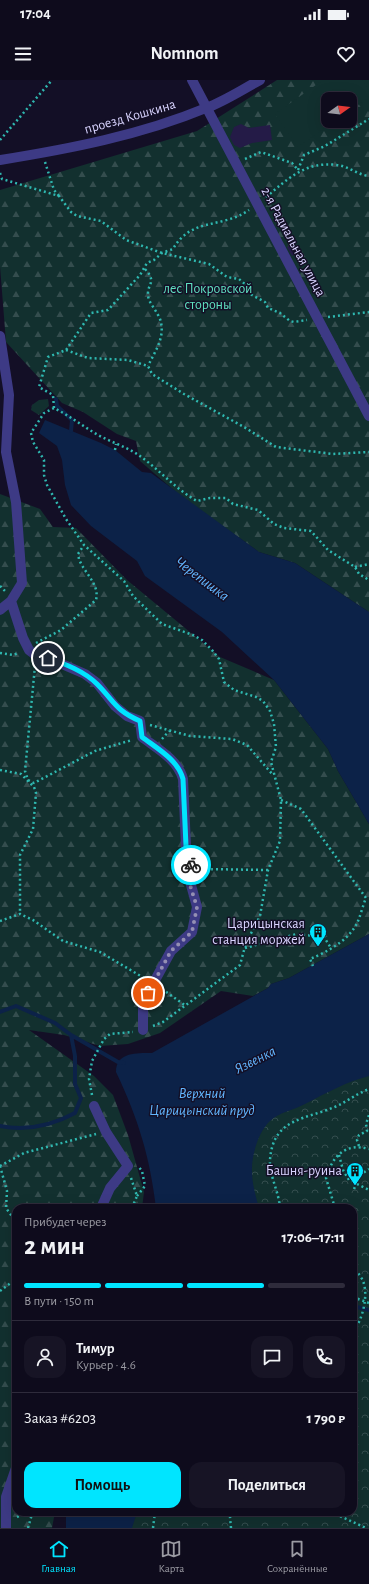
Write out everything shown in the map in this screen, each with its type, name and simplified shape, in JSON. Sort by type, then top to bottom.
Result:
[{"type":"street","name":"2-я Радиальная улица","points":[[192,80],[369,416]]},
{"type":"street","name":"проезд Кошкина","points":[[0,160],[42,154],[165,123],[208,108],[260,80]]},
{"type":"street","points":[[0,336],[9,395],[3,452],[16,502],[22,571],[22,583],[12,601],[0,610]]},
{"type":"street","points":[[12,601],[23,638],[29,650],[38,657],[48,658],[85,674],[97,683],[115,706],[127,716],[140,721],[142,737],[169,758],[181,771],[183,779],[186,846],[191,868],[190,885],[197,907],[192,932],[171,951],[148,993],[143,1007],[143,1030]]},
{"type":"street","points":[[94,1106],[106,1132],[128,1166],[110,1188],[103,1204]]},
{"type":"street","points":[[6,1528],[6,1497],[12,1480]]},
{"type":"path","points":[[0,140],[52,80]]},
{"type":"path","points":[[298,171],[304,154],[326,146],[369,119]]},
{"type":"path","points":[[235,163],[261,152],[292,163],[298,171]]},
{"type":"path","points":[[42,154],[54,190],[71,212],[77,216],[101,221],[126,240],[162,253],[209,264],[227,276],[239,279],[246,285],[250,294],[265,302],[268,308],[280,313],[290,321],[294,322],[369,312]]},
{"type":"path","points":[[54,408],[52,395],[39,386],[43,368],[48,357],[66,350],[91,313],[108,310],[145,269],[147,263],[154,260],[162,253],[173,250],[179,239],[188,231],[200,226],[235,219],[258,204],[298,171],[316,166],[337,165],[369,176]]},
{"type":"path","points":[[0,173],[2,179],[59,196]]},
{"type":"path","points":[[145,269],[151,276],[152,282],[149,288],[150,301],[158,314],[163,330],[161,340],[148,366]]},
{"type":"path","points":[[66,350],[98,360],[114,358],[128,360],[148,366],[152,374],[276,447],[333,454],[369,452]]},
{"type":"path","points":[[54,408],[41,416],[30,433],[33,442],[44,460],[44,475],[47,485],[66,519],[84,545],[124,581],[133,596],[162,624],[197,638],[212,650],[218,659],[224,682],[229,687],[263,701],[270,711],[276,736],[276,747],[271,762],[281,800],[280,841],[268,870],[260,916],[246,943],[240,965],[163,1022],[143,1030],[126,1034],[110,1034],[104,1039],[92,1061],[89,1079],[94,1106]]},
{"type":"path","points":[[54,408],[78,421],[93,432],[137,454],[186,494],[197,501],[210,498],[226,498],[233,504],[258,510],[274,524],[284,528],[311,531],[328,550],[354,567],[359,574],[369,580]]},
{"type":"path","points":[[115,450],[116,444]]},
{"type":"path","points":[[36,642],[60,630],[96,600],[98,594],[96,587],[79,559],[78,554],[84,545]]},
{"type":"path","points":[[354,567],[369,564]]},
{"type":"path","points":[[29,650],[35,663],[25,771],[28,780],[34,783],[95,751],[142,737]]},
{"type":"path","points":[[140,721],[190,736],[232,739],[247,745],[274,775]]},
{"type":"path","points":[[0,770],[21,774],[34,787],[36,793],[36,810],[33,829],[20,855],[20,914]]},
{"type":"path","points":[[281,800],[301,809],[367,897],[357,923],[347,935],[331,948],[310,959],[313,966]]},
{"type":"path","points":[[191,868],[268,870]]},
{"type":"path","points":[[0,921],[20,914],[32,920],[63,941],[100,952]]},
{"type":"path","points":[[245,948],[297,934],[324,937],[331,948]]},
{"type":"path","points":[[279,1204],[270,1162],[275,1140],[281,1129],[299,1119],[339,1105],[360,1092],[369,1089]]},
{"type":"path","points":[[359,1146],[357,1140],[359,1135],[367,1131],[366,1124],[369,1115]]},
{"type":"path","points":[[12,1216],[6,1208],[7,1191],[0,1166],[24,1153],[106,1132]]},
{"type":"path","points":[[334,1204],[326,1178],[328,1171],[339,1154],[349,1148],[359,1146],[369,1149]]},
{"type":"path","points":[[339,1154],[345,1174],[349,1180],[369,1190]]},
{"type":"path","points":[[134,1204],[137,1196],[146,1186],[140,1166],[128,1166],[137,1196]]},
{"type":"path","points":[[354,1189],[360,1175],[369,1169]]},
{"type":"path","points":[[357,1272],[364,1282],[362,1317],[357,1327]]},
{"type":"path","points":[[0,1291],[12,1282]]},
{"type":"path","points":[[357,1298],[369,1303]]},
{"type":"path","points":[[28,1528],[31,1516]]},
{"type":"path","points":[[153,1528],[154,1516]]},
{"type":"path","points":[[231,1516],[231,1528]]},
{"type":"path","points":[[340,1516],[366,1528]]},
{"type":"green space","name":"лес Покровской стороны","points":[[277,80],[369,80],[369,612],[295,563],[259,552],[183,498],[140,461],[136,441],[117,434],[83,412],[62,403],[6,342],[0,266],[0,190],[197,131]]},
{"type":"green space","points":[[323,80],[362,80],[369,90],[369,97],[357,106],[357,92],[321,92],[321,128],[325,128],[298,147],[275,114]]},
{"type":"green space","points":[[48,399],[49,406],[39,415],[31,410],[32,405],[39,400]]},
{"type":"green space","points":[[0,494],[40,509],[53,527],[76,528],[127,580],[220,657],[274,680],[328,749],[338,771],[369,824],[369,934],[289,978],[271,984],[268,988],[253,996],[221,991],[160,1033],[128,1044],[100,1046],[64,1035],[29,1030],[94,1076],[113,1095],[128,1135],[144,1192],[142,1204],[12,1204],[12,1516],[54,1516],[52,1528],[0,1528]]},
{"type":"green space","points":[[369,1002],[369,1528],[105,1528],[108,1516],[357,1516],[357,1204],[197,1204]]},
{"type":"water","name":"Черепишка","points":[[45,420],[115,450],[142,472],[151,473],[259,552],[295,563],[369,612],[369,824],[338,771],[328,749],[274,680],[222,632],[145,576],[137,561],[91,526],[71,505],[65,485],[62,460],[57,446],[39,433]]},
{"type":"water","name":"Верхний Царицынский пруд","points":[[369,934],[369,1076],[328,1092],[301,1106],[282,1113],[270,1121],[262,1132],[254,1152],[252,1177],[258,1204],[155,1204],[147,1155],[131,1105],[116,1072],[117,1065],[123,1057],[128,1055],[152,1053],[268,988],[271,984],[289,978]]},
{"type":"water","points":[[66,1516],[136,1516],[132,1528],[66,1528]]},
{"type":"building","points":[[241,124],[249,128],[270,125],[272,140],[252,143],[240,148],[234,145],[230,137],[234,127]]},
{"type":"building","points":[[294,243],[299,251],[292,256],[287,247]]},
{"type":"waterway","points":[[56,399],[57,406],[72,420],[71,431]]},
{"type":"waterway","points":[[0,1012],[16,1006],[55,1023],[71,1035],[118,1062],[124,1063]]},
{"type":"waterway","points":[[0,1126],[29,1128],[48,1124],[75,1113],[81,1098],[75,1084],[75,1056],[71,1035]]},
{"type":"waterway","points":[[357,1307],[369,1310]]},
{"type":"way so far","points":[[148,993],[171,951],[192,932],[197,907],[190,885],[191,865]]},
{"type":"place","name":"Царицынская станция моржей","points":[[318,947]]},
{"type":"place","name":"Башня-руина","points":[[355,1186]]},
{"type":"route","points":[[48,658],[72,667],[97,683],[115,706],[127,716],[140,721],[142,737],[174,762],[181,771],[183,779],[186,846],[191,865]]},
{"type":"water label","name":"Язвенка","points":[[255,1060]]}]
